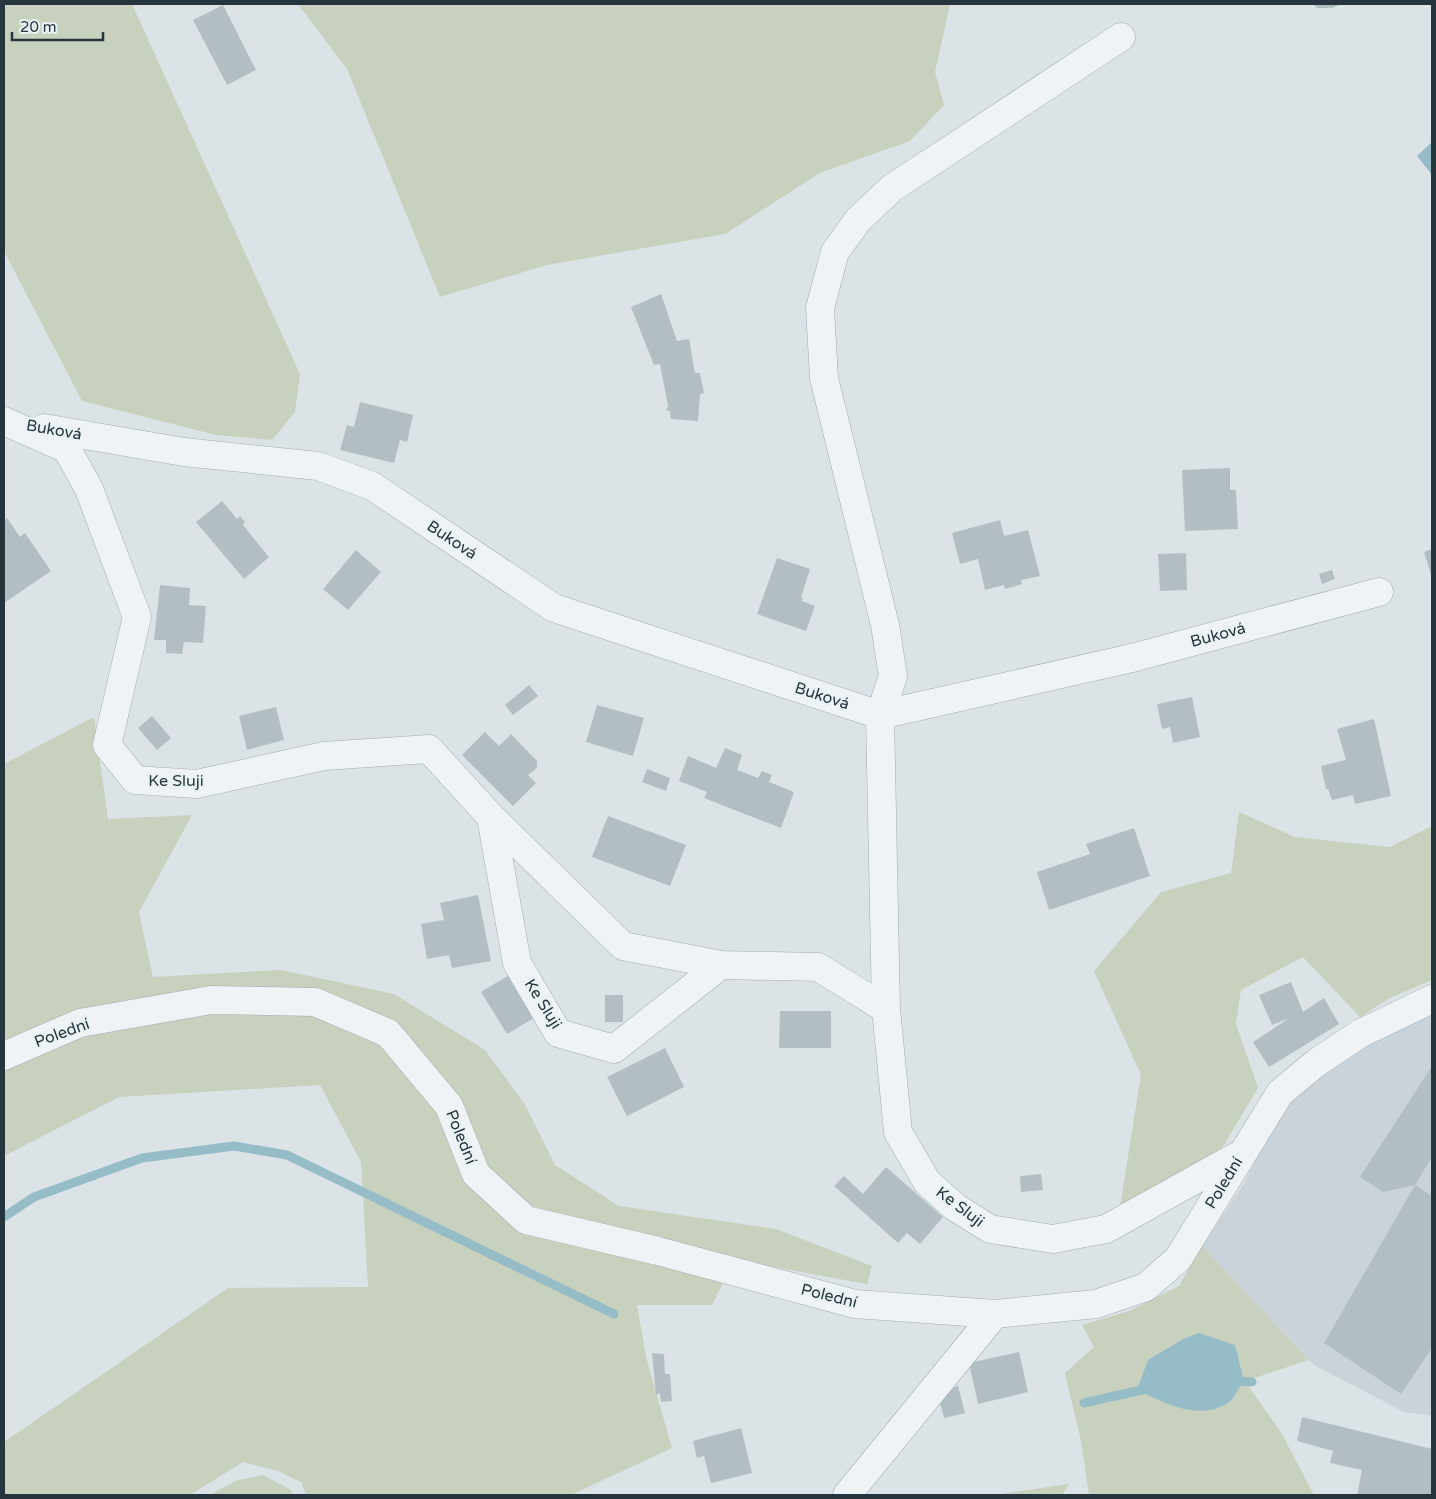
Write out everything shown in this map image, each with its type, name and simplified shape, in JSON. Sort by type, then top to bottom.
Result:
[{"type":"street","points":[[886,1009],[880,715],[893,676],[885,625],[824,378],[820,308],[835,252],[858,220],[892,188],[1121,38]]},
{"type":"street","name":"Buková","points":[[6,422],[184,452],[318,466],[372,486],[554,608],[880,715],[1132,658],[1379,592]]},
{"type":"street","name":"Ke Sluji","points":[[6,422],[67,449],[89,489],[137,617],[108,745],[135,780],[197,784],[324,756],[429,749],[491,817],[623,946],[721,965],[818,967],[886,1009],[898,1132],[927,1182],[955,1208],[990,1229],[1053,1239],[1106,1230],[1241,1154]]},
{"type":"street","name":"Ke Sluji","points":[[491,817],[517,963],[558,1033],[614,1050],[721,965]]},
{"type":"street","name":"Polední","points":[[4,1056],[80,1024],[211,1000],[315,1002],[388,1033],[449,1106],[476,1174],[526,1220],[658,1251],[855,1304],[995,1314],[1096,1304],[1146,1288],[1178,1259],[1280,1093],[1316,1063],[1362,1033],[1432,999]]},
{"type":"street","points":[[847,1495],[995,1314]]},
{"type":"shaded area","points":[[1432,1011],[1432,1416],[1404,1412],[1314,1365],[1202,1246],[1243,1185],[1282,1110],[1320,1072],[1402,1024]]},
{"type":"green space","points":[[4,4],[132,4],[300,374],[295,412],[272,440],[216,435],[82,401],[4,251]]},
{"type":"green space","points":[[298,4],[950,4],[935,72],[944,105],[910,141],[820,173],[725,234],[547,265],[440,297],[347,69]]},
{"type":"green space","points":[[94,717],[108,819],[192,815],[139,912],[153,977],[281,970],[394,994],[485,1050],[524,1103],[555,1165],[619,1206],[776,1229],[872,1266],[867,1284],[734,1260],[712,1305],[637,1305],[646,1357],[672,1448],[571,1495],[306,1495],[301,1482],[278,1471],[243,1462],[190,1495],[4,1495],[4,1442],[228,1288],[368,1287],[361,1162],[320,1085],[119,1097],[4,1156],[4,764]]},
{"type":"green space","points":[[1239,812],[1295,837],[1390,847],[1432,826],[1432,980],[1390,998],[1360,1017],[1303,957],[1241,990],[1236,1024],[1258,1088],[1222,1148],[1120,1207],[1141,1075],[1094,971],[1161,892],[1231,873]]},
{"type":"green space","points":[[1202,1246],[1309,1360],[1245,1381],[1282,1434],[1314,1495],[1089,1495],[1081,1441],[1065,1373],[1094,1347],[1082,1325],[1129,1311],[1179,1286]]},
{"type":"green space","points":[[263,1475],[291,1490],[293,1495],[210,1495],[235,1481]]},
{"type":"green space","points":[[1069,1484],[1062,1495],[994,1495]]},
{"type":"water","points":[[1432,142],[1432,175],[1417,156]]},
{"type":"water","points":[[1199,1333],[1235,1345],[1244,1381],[1228,1403],[1206,1411],[1194,1411],[1160,1401],[1140,1391],[1138,1387],[1148,1360],[1185,1338]]},
{"type":"building","points":[[1313,4],[1342,4],[1332,8],[1317,8]]},
{"type":"building","points":[[223,5],[256,70],[227,85],[193,20]]},
{"type":"building","points":[[661,294],[677,341],[689,339],[695,373],[700,373],[704,393],[700,394],[698,421],[671,419],[670,411],[666,410],[668,406],[660,364],[654,365],[631,307]]},
{"type":"building","points":[[360,402],[413,415],[407,442],[400,440],[394,463],[340,450],[347,425],[354,427]]},
{"type":"building","points":[[1230,468],[1230,490],[1236,490],[1238,529],[1185,531],[1182,470]]},
{"type":"building","points":[[222,501],[237,519],[240,516],[245,522],[243,525],[269,557],[244,579],[196,522]]},
{"type":"building","points":[[7,518],[20,537],[25,533],[51,571],[4,603],[4,521]]},
{"type":"building","points":[[1000,520],[1004,536],[1028,530],[1040,576],[1021,580],[1022,584],[1005,589],[1004,585],[985,590],[978,559],[960,564],[952,533]]},
{"type":"building","points":[[1432,549],[1432,578],[1424,552]]},
{"type":"building","points":[[356,550],[381,572],[348,610],[323,589]]},
{"type":"building","points":[[1186,553],[1187,590],[1160,591],[1158,554]]},
{"type":"building","points":[[777,558],[810,569],[801,597],[803,598],[802,601],[815,606],[806,631],[757,614]]},
{"type":"building","points":[[1332,570],[1335,579],[1322,584],[1319,574]]},
{"type":"building","points":[[160,585],[190,588],[189,605],[206,606],[203,643],[184,642],[182,654],[166,653],[166,640],[154,640]]},
{"type":"building","points":[[529,685],[538,696],[513,715],[505,705]]},
{"type":"building","points":[[1192,697],[1200,737],[1173,743],[1170,727],[1162,729],[1157,704]]},
{"type":"building","points":[[597,705],[644,718],[633,756],[586,742]]},
{"type":"building","points":[[276,707],[284,740],[247,750],[239,716]]},
{"type":"building","points":[[152,716],[171,738],[157,750],[138,728]]},
{"type":"building","points":[[1374,719],[1391,796],[1355,804],[1353,795],[1332,800],[1328,789],[1326,789],[1321,766],[1346,760],[1337,729]]},
{"type":"building","points":[[485,732],[499,746],[511,734],[537,761],[537,768],[528,775],[536,783],[513,806],[462,755]]},
{"type":"building","points":[[725,748],[742,755],[737,770],[758,778],[762,771],[772,775],[769,782],[794,792],[781,828],[704,798],[707,792],[679,781],[688,756],[716,768]]},
{"type":"building","points":[[647,769],[670,778],[666,791],[642,782]]},
{"type":"building","points":[[608,816],[686,845],[670,886],[592,857]]},
{"type":"building","points":[[1134,828],[1150,876],[1049,910],[1037,872],[1090,854],[1086,844]]},
{"type":"building","points":[[478,895],[491,961],[452,968],[449,955],[427,959],[421,924],[444,920],[440,903]]},
{"type":"building","points":[[509,975],[534,1018],[507,1034],[481,992]]},
{"type":"building","points":[[1291,982],[1303,1012],[1324,998],[1339,1024],[1269,1067],[1253,1042],[1288,1019],[1272,1025],[1259,995]]},
{"type":"building","points":[[605,995],[623,995],[623,1022],[605,1022]]},
{"type":"building","points":[[780,1011],[831,1011],[831,1048],[779,1048]]},
{"type":"building","points":[[665,1048],[684,1087],[627,1116],[607,1077]]},
{"type":"building","points":[[1432,1066],[1432,1157],[1415,1185],[1383,1192],[1360,1177]]},
{"type":"building","points":[[886,1167],[943,1217],[920,1244],[907,1233],[898,1243],[834,1186],[844,1176],[863,1194]]},
{"type":"building","points":[[1041,1174],[1043,1190],[1021,1192],[1020,1176]]},
{"type":"building","points":[[1415,1185],[1432,1196],[1432,1348],[1401,1394],[1324,1343]]},
{"type":"building","points":[[1019,1352],[1028,1392],[978,1404],[969,1363]]},
{"type":"building","points":[[652,1353],[664,1354],[665,1374],[670,1374],[672,1401],[661,1402],[660,1393],[656,1395]]},
{"type":"building","points":[[958,1386],[965,1413],[944,1418],[937,1392]]},
{"type":"building","points":[[1302,1417],[1432,1449],[1432,1495],[1357,1495],[1362,1470],[1330,1463],[1333,1451],[1297,1441]]},
{"type":"building","points":[[741,1428],[752,1473],[711,1483],[704,1456],[697,1458],[693,1441]]},
{"type":"waterway","points":[[4,1217],[34,1197],[142,1158],[234,1146],[287,1155],[614,1314]]},
{"type":"waterway","points":[[1232,1381],[1252,1382]]},
{"type":"waterway","points":[[1084,1403],[1150,1388]]}]
